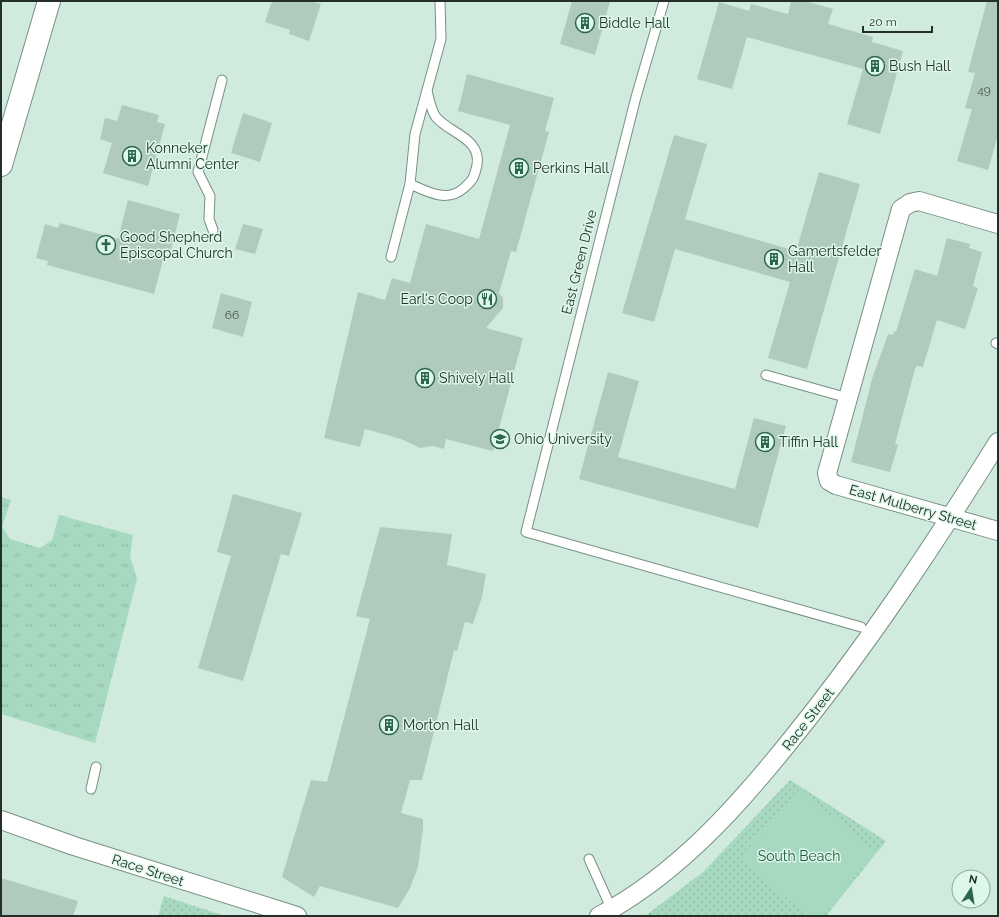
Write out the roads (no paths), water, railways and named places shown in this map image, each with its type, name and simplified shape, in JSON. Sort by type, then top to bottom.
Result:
[{"type":"street","points":[[1,165],[49,1]]},
{"type":"street","points":[[848,398],[902,209],[910,203],[919,201],[998,224]]},
{"type":"street","name":"East Mulberry Street","points":[[848,398],[827,471],[829,481],[843,487],[998,530]]},
{"type":"street","name":"Race Street","points":[[606,913],[620,905],[691,850],[754,786],[822,701],[872,634],[998,442]]},
{"type":"street","name":"Race Street","points":[[1,820],[74,846],[297,916]]},
{"type":"lane","points":[[392,257],[410,184],[415,134],[441,39],[440,1]]},
{"type":"lane","name":"East Green Drive","points":[[664,1],[634,105],[526,532],[861,627]]},
{"type":"lane","points":[[213,230],[209,219],[210,196],[198,172],[222,80]]},
{"type":"lane","points":[[410,184],[429,193],[446,197],[462,190],[474,180],[477,163],[474,149],[464,137],[436,117],[427,91]]},
{"type":"lane","points":[[766,375],[848,398]]},
{"type":"lane","points":[[90,789],[96,767]]},
{"type":"lane","points":[[589,859],[606,913]]},
{"type":"place","name":"Biddle Hall","points":[[585,23]]},
{"type":"place","name":"Bush Hall","points":[[875,66]]},
{"type":"place","name":"Konneker Alumni Center","points":[[132,156]]},
{"type":"place","name":"Perkins Hall","points":[[519,168]]},
{"type":"place","name":"Good Shepherd Episcopal Church","points":[[106,245]]},
{"type":"place","name":"Gamertsfelder Hall","points":[[774,259]]},
{"type":"place","name":"Earl's Coop","points":[[487,299]]},
{"type":"place","name":"Shively Hall","points":[[425,378]]},
{"type":"place","name":"Ohio University","points":[[500,439]]},
{"type":"place","name":"Tiffin Hall","points":[[765,442]]},
{"type":"place","name":"Morton Hall","points":[[389,725]]},
{"type":"park label","name":"South Beach","points":[[799,856]]}]
